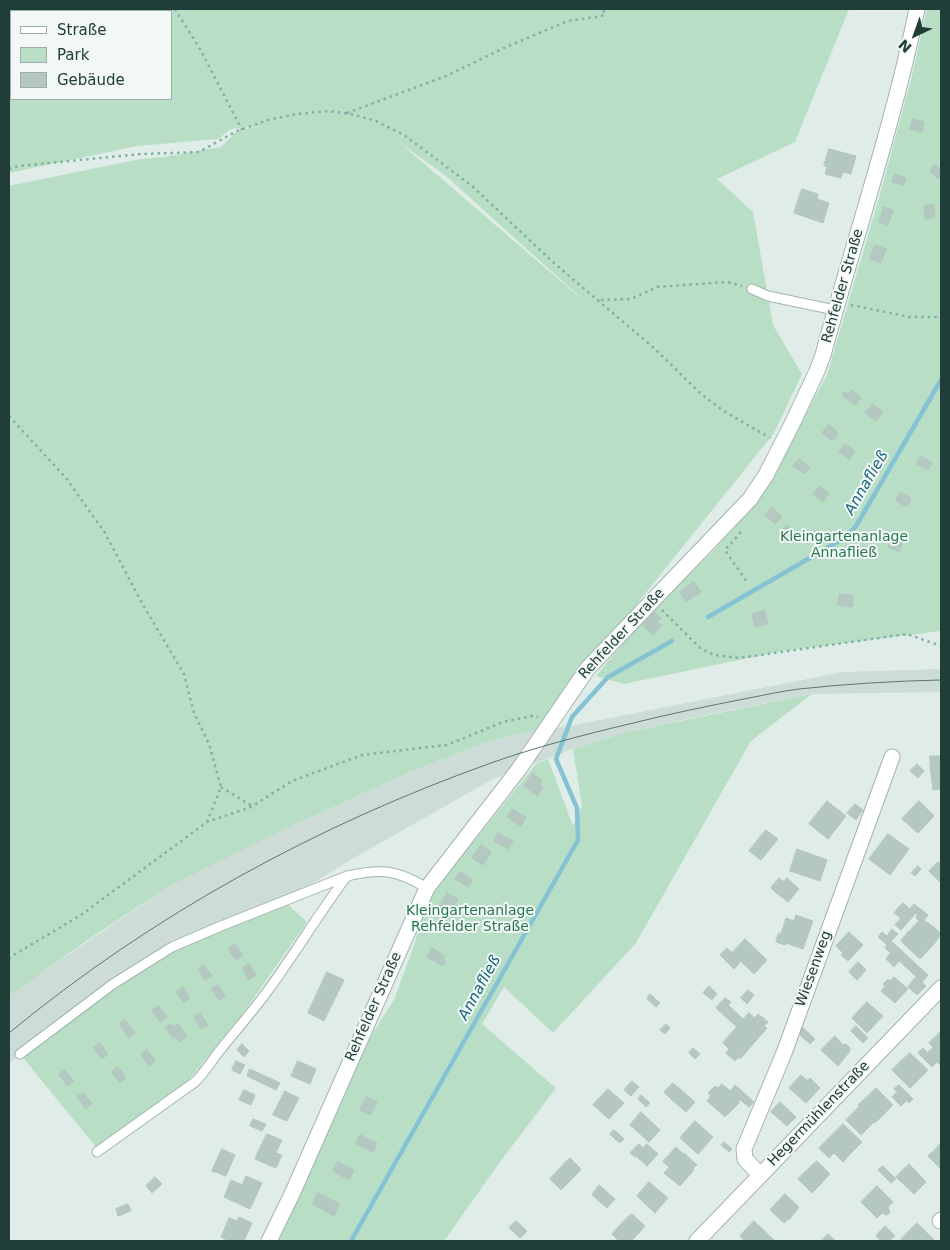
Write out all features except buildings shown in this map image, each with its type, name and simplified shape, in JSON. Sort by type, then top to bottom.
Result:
[{"type":"street","name":"Rehfelder Straße","points":[[269,1241],[292,1194],[428,888],[518,769],[588,668],[750,499],[782,445],[818,371],[842,307],[900,83],[917,9]]},
{"type":"street","name":"Wiesenweg","points":[[760,1175],[745,1159],[744,1149],[784,1053],[892,757]]},
{"type":"street","name":"Hegermühlenstraße","points":[[697,1241],[760,1175],[938,998]]},
{"type":"lane","points":[[752,289],[768,296],[842,307]]},
{"type":"lane","points":[[20,1054],[113,984],[172,947],[221,926],[348,876],[368,871],[388,872],[407,876],[428,888]]},
{"type":"lane","points":[[97,1152],[195,1082],[205,1072],[219,1050],[242,1025],[269,989],[318,916],[348,876]]},
{"type":"path","points":[[175,9],[200,49],[242,130]]},
{"type":"path","points":[[346,113],[446,76],[506,47],[568,21],[596,18],[605,14],[603,9]]},
{"type":"path","points":[[9,168],[102,157],[199,152],[242,130],[268,120],[296,114],[329,111],[346,113],[376,121],[404,135],[472,186],[555,264],[654,348],[700,393],[722,410],[782,445]]},
{"type":"path","points":[[599,300],[630,299],[658,288],[727,282],[752,289]]},
{"type":"path","points":[[842,307],[910,317],[941,317]]},
{"type":"path","points":[[9,416],[66,478],[105,533],[143,605],[184,674],[194,713],[209,744],[221,787],[208,822]]},
{"type":"path","points":[[652,600],[700,648],[714,655],[739,658],[907,634],[941,646]]},
{"type":"path","points":[[9,959],[81,915],[208,822],[252,806],[292,781],[362,755],[447,745],[503,722],[532,716],[552,719]]},
{"type":"path","points":[[221,787],[252,806]]},
{"type":"shaded area","points":[[941,669],[941,692],[812,694],[627,732],[573,749],[493,779],[352,859],[284,901],[20,1054],[9,1064],[9,996],[21,987],[166,888],[298,823],[410,772],[484,743],[517,734],[580,724],[843,672]]},
{"type":"green space","points":[[9,9],[849,9],[795,142],[717,179],[753,212],[773,325],[802,374],[774,433],[535,731],[484,743],[410,772],[298,823],[166,888],[89,939],[9,996],[9,186],[140,159],[221,147],[237,131],[260,126],[231,129],[218,139],[137,146],[9,173]],"holes":[[[399,142],[446,176],[593,309]]]},
{"type":"green space","name":"Kleingartenanlage Annafließ","points":[[927,9],[941,9],[941,631],[782,651],[624,684],[596,676],[639,624],[714,550],[757,502],[827,375],[879,198],[911,80]]},
{"type":"green space","name":"Kleingartenanlage Rehfelder Straße","points":[[812,694],[751,741],[636,943],[553,1033],[504,987],[482,1024],[556,1088],[444,1241],[277,1241],[369,1039],[394,1000],[429,897],[536,764],[548,759],[573,826],[582,806],[573,749],[627,732]]},
{"type":"green space","points":[[284,901],[307,922],[239,1019],[187,1082],[96,1147],[20,1054],[172,947]]},
{"type":"waterway","name":"Annafließ","points":[[708,617],[846,537],[856,526],[941,380]]},
{"type":"waterway","name":"Annafließ","points":[[351,1241],[578,840],[577,808],[556,759],[572,717],[608,677],[672,641]]},
{"type":"tram line","points":[[9,1033],[64,990],[120,950],[178,912],[238,877],[362,815],[491,763],[612,728],[780,692],[852,684],[941,680]]}]
